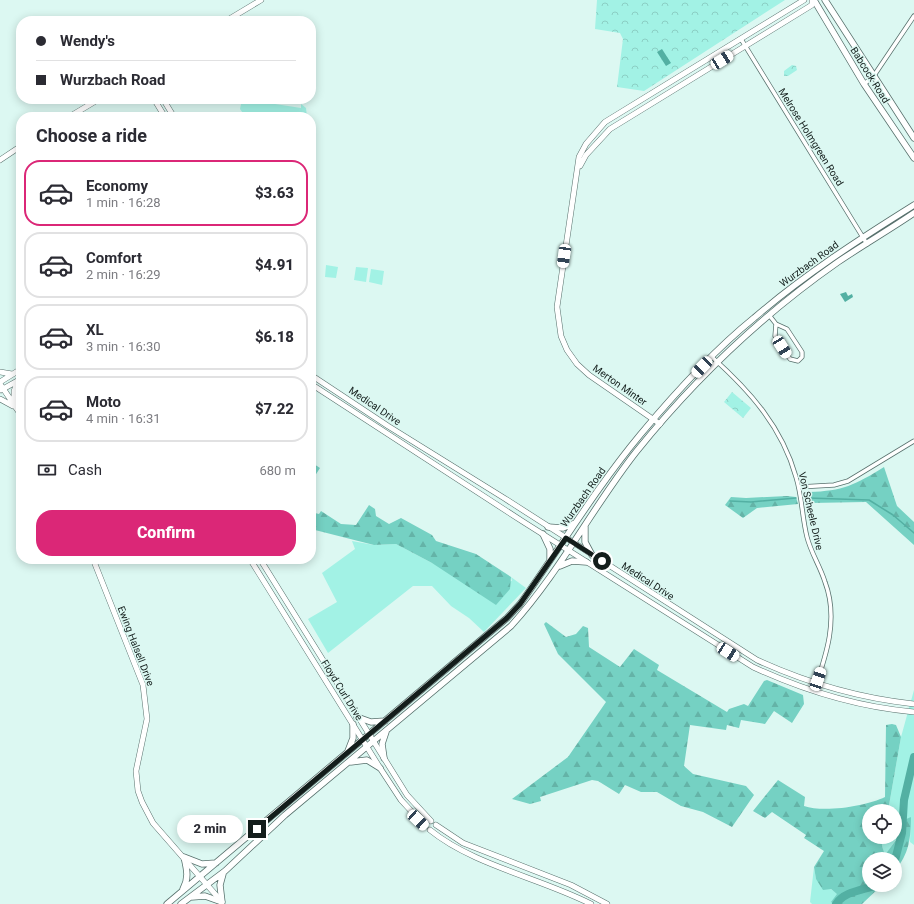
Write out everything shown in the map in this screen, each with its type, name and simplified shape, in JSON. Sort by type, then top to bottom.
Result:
[{"type":"main road","name":"Babcock Road","points":[[812,0],[864,84],[914,158]]},
{"type":"main road","name":"Babcock Road","points":[[825,0],[873,77],[914,138]]},
{"type":"main road","name":"Wurzbach Road","points":[[167,904],[346,755],[507,618],[520,604],[575,523],[631,447],[654,419],[712,357],[752,319],[779,297],[863,237],[914,205]]},
{"type":"main road","name":"Wurzbach Road","points":[[181,904],[225,871],[285,816],[511,626],[533,601],[558,567],[636,453],[660,424],[718,362],[769,315],[816,278],[914,213]]},
{"type":"main road","points":[[548,527],[564,528],[575,523]]},
{"type":"main road","points":[[586,525],[585,542],[592,555]]},
{"type":"main road","points":[[543,534],[550,549],[550,561]]},
{"type":"main road","points":[[558,567],[572,561],[586,562]]},
{"type":"main road","points":[[357,717],[371,722],[387,720]]},
{"type":"main road","points":[[346,755],[353,738],[353,724]]},
{"type":"main road","points":[[384,758],[382,740],[387,730]]},
{"type":"main road","points":[[349,762],[367,760],[380,768]]},
{"type":"main road","points":[[184,857],[202,864],[217,862]]},
{"type":"main road","points":[[180,893],[186,884],[188,873],[184,857]]},
{"type":"main road","points":[[188,898],[202,895],[222,903],[220,882],[225,871]]},
{"type":"street","points":[[234,16],[261,0]]},
{"type":"street","name":"Merton Minter","points":[[660,424],[589,375],[573,358],[561,336],[557,307],[579,157],[586,144],[605,122],[804,0]]},
{"type":"street","name":"Merton Minter","points":[[577,170],[586,155],[610,129],[812,5],[812,0]]},
{"type":"street","points":[[864,84],[873,77],[914,16]]},
{"type":"street","name":"Melrose Holmgreen Road","points":[[741,39],[867,244]]},
{"type":"street","points":[[77,112],[91,104]]},
{"type":"street","points":[[0,160],[16,149]]},
{"type":"street","points":[[769,315],[776,324],[787,329],[802,352],[802,357],[798,361],[790,359],[775,336],[776,324]]},
{"type":"street","name":"Von Scheele Drive","points":[[712,357],[746,388],[769,418],[791,461],[799,487],[807,536],[826,583],[831,607],[828,648],[814,691]]},
{"type":"street","points":[[0,372],[13,374]]},
{"type":"street","points":[[1,386],[16,372]]},
{"type":"street","name":"Medical Drive","points":[[316,378],[388,426],[743,652],[780,671],[816,684],[854,695],[914,704]]},
{"type":"street","points":[[1,386],[16,381]]},
{"type":"street","points":[[322,391],[326,384]]},
{"type":"street","points":[[1,386],[16,409]]},
{"type":"street","points":[[14,406],[14,391],[16,387]]},
{"type":"street","name":"Medical Drive","points":[[316,387],[560,546],[748,665],[777,678],[852,703],[914,712]]},
{"type":"street","points":[[0,399],[14,406]]},
{"type":"street","points":[[799,487],[834,485],[848,481],[914,441]]},
{"type":"street","name":"Ewing Halsell Drive","points":[[95,564],[143,685],[147,719],[136,771],[138,791],[142,802],[154,823],[222,903]]},
{"type":"street","name":"Floyd Curl Drive","points":[[253,564],[380,768],[401,800],[425,826]]},
{"type":"street","name":"Floyd Curl Drive","points":[[263,564],[407,796],[431,821]]},
{"type":"street","points":[[436,825],[451,836],[571,885],[607,904]]},
{"type":"street","points":[[430,830],[460,850],[567,892],[591,904]]},
{"type":"street","points":[[446,842],[451,836]]},
{"type":"street","points":[[534,879],[537,871]]},
{"type":"green space","points":[[597,0],[785,0],[644,91],[617,87],[623,39],[620,33],[595,29]]},
{"type":"green space","points":[[792,65],[796,66],[797,70],[788,76],[784,76],[784,71]]},
{"type":"green space","points":[[241,104],[275,104],[301,108],[301,104],[306,108],[306,112],[242,112],[240,109]]},
{"type":"green space","points":[[326,265],[338,267],[336,278],[325,277]]},
{"type":"green space","points":[[356,267],[368,268],[366,282],[354,280]]},
{"type":"green space","points":[[371,269],[384,271],[382,285],[369,282]]},
{"type":"green space","points":[[732,392],[751,408],[743,418],[724,402]]},
{"type":"green space","points":[[316,465],[320,468],[316,474]]},
{"type":"green space","points":[[884,467],[897,506],[914,522],[914,545],[866,502],[810,503],[809,492],[831,490],[848,486]]},
{"type":"green space","points":[[731,497],[746,498],[796,497],[798,504],[757,508],[743,518],[725,505]]},
{"type":"green space","points":[[369,505],[375,509],[376,516],[389,524],[401,518],[432,535],[436,541],[476,554],[511,577],[510,589],[496,605],[432,563],[396,544],[374,545],[316,530],[316,513],[319,514],[321,511],[341,524],[356,525]]},
{"type":"green space","points":[[352,541],[374,545],[396,544],[432,563],[512,581],[511,577],[526,588],[484,632],[469,618],[451,606],[432,586],[413,586],[328,653],[308,619],[337,602],[322,573],[355,549]]},
{"type":"green space","points":[[546,622],[566,637],[576,634],[583,626],[588,628],[589,647],[620,667],[634,649],[659,665],[657,670],[727,712],[729,709],[744,704],[748,706],[764,681],[767,680],[803,695],[804,704],[792,723],[774,711],[765,724],[741,720],[739,728],[727,725],[726,730],[690,725],[684,766],[693,774],[746,786],[754,795],[732,827],[703,812],[681,806],[657,792],[641,792],[625,785],[619,794],[598,781],[592,780],[540,797],[541,801],[530,804],[512,799],[568,757],[606,702],[558,654],[544,624]]},
{"type":"green space","points":[[914,690],[914,845],[910,842],[911,817],[902,830],[902,804],[889,804],[901,737]]},
{"type":"green space","points":[[886,725],[896,725],[901,737],[889,804],[864,804],[885,797]]},
{"type":"green space","points":[[778,780],[805,797],[804,806],[834,809],[862,805],[862,844],[882,844],[884,852],[862,852],[862,892],[875,892],[862,904],[834,904],[831,902],[837,894],[831,889],[823,890],[816,879],[814,867],[824,851],[804,838],[806,835],[772,812],[765,818],[753,811]]},
{"type":"green space","points":[[911,817],[910,839],[902,860],[902,852],[887,852],[893,844],[902,844],[902,825],[904,820]]},
{"type":"green space","points":[[882,844],[893,844],[888,852],[884,852]]},
{"type":"green space","points":[[814,867],[816,879],[838,894],[832,902],[834,904],[812,904],[810,902]]},
{"type":"shaded area","points":[[662,49],[671,63],[666,66],[657,52]]},
{"type":"shaded area","points":[[846,292],[848,296],[852,294],[853,297],[845,302],[840,294]]},
{"type":"waterway","points":[[730,501],[751,502],[796,498]]},
{"type":"waterway","points":[[808,498],[869,500],[893,515],[914,533]]},
{"type":"waterway","points":[[897,852],[902,833],[904,800],[914,757]]},
{"type":"waterway","points":[[836,904],[844,896],[862,890]]},
{"type":"route","points":[[257,829],[481,642],[507,618],[520,604],[566,538],[602,561]]}]
